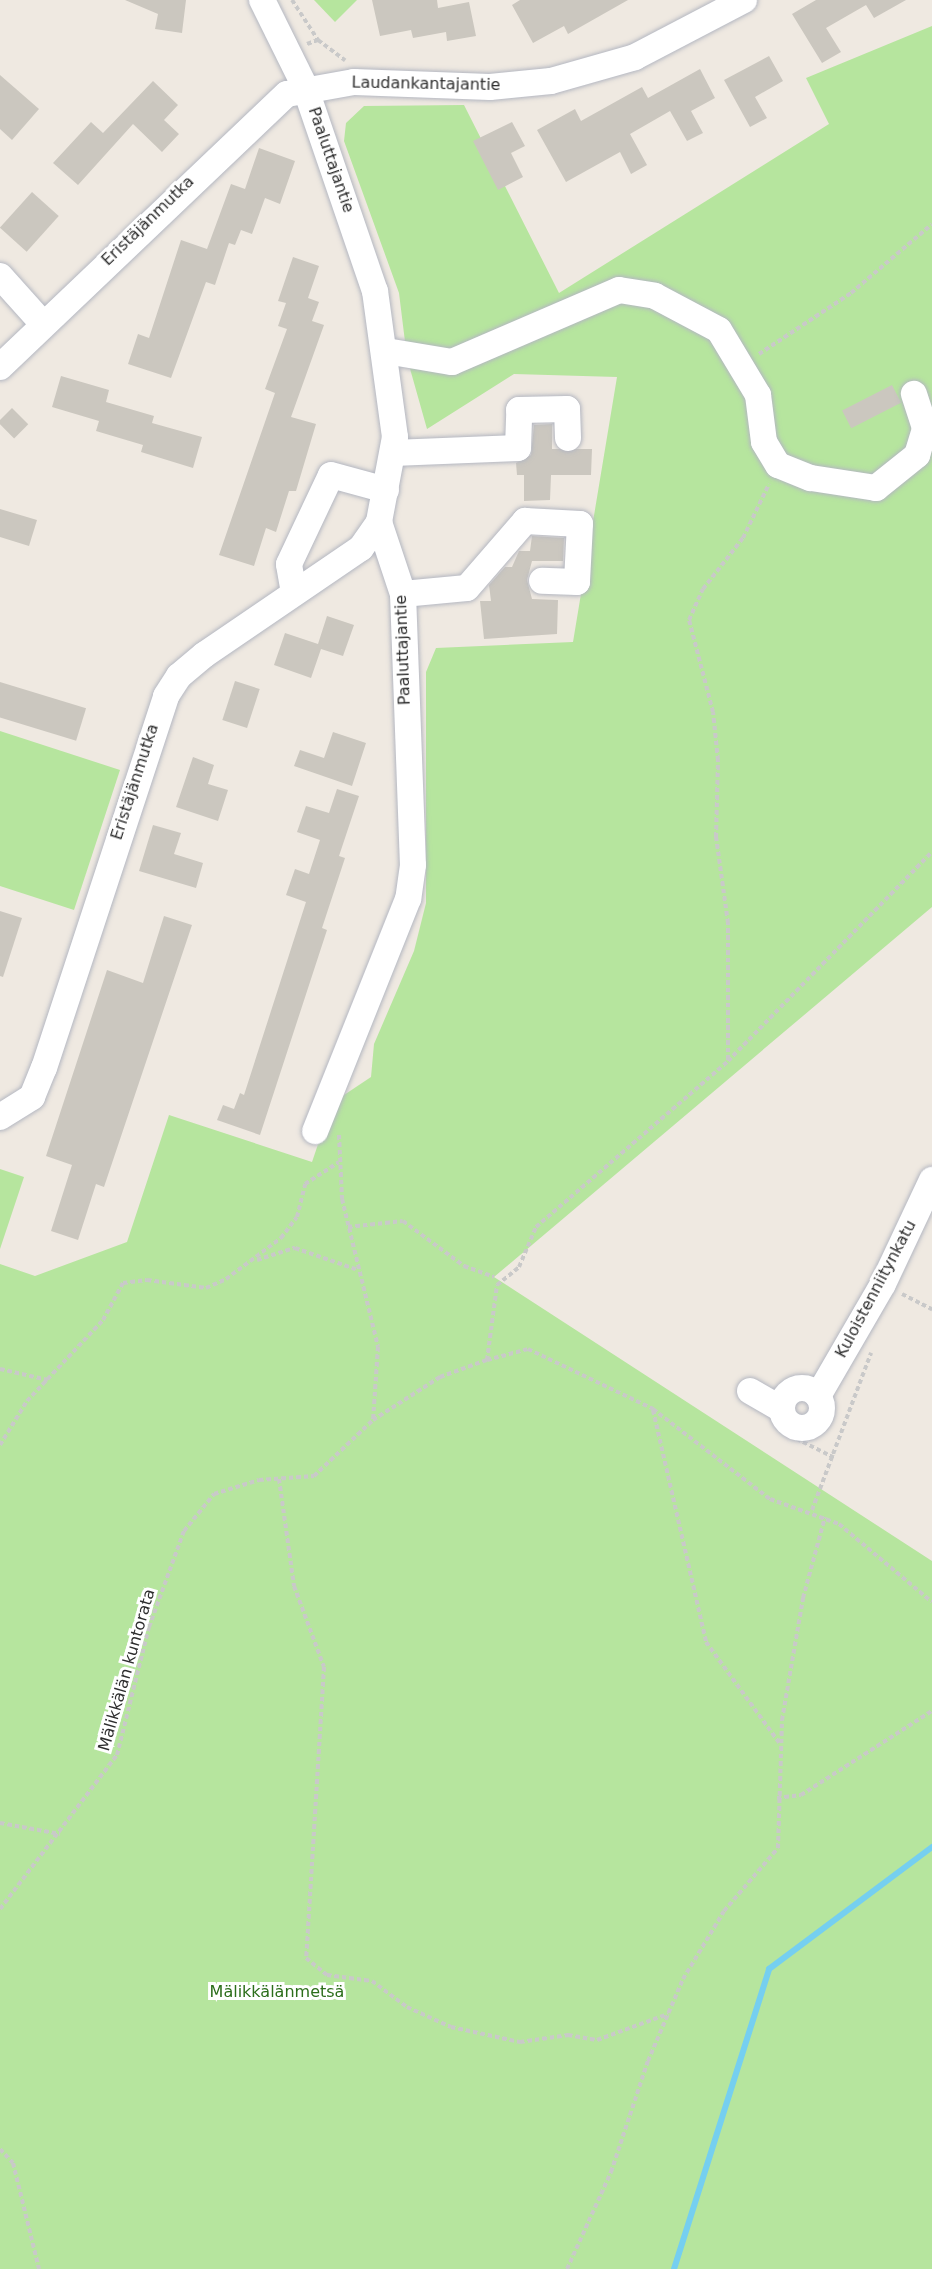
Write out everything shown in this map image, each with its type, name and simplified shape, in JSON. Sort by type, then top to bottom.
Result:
[{"type":"street","name":"Paaluttajantie","points":[[262,0],[305,87],[375,291],[386,351],[393,453],[379,522],[403,594],[411,876],[408,899],[327,1128]]},
{"type":"street","name":"Laudankantajantie","points":[[305,87],[551,81],[635,57],[744,0]]},
{"type":"street","name":"Eristäjänmutka","points":[[0,367],[272,102],[305,87]]},
{"type":"street","points":[[0,276],[44,324]]},
{"type":"street","points":[[386,351],[452,363],[619,290],[655,296],[719,330],[758,395],[764,442],[778,465],[811,478],[876,488],[917,455],[925,428],[914,394]]},
{"type":"street","points":[[393,453],[518,448],[519,410],[567,409],[568,438]]},
{"type":"street","points":[[294,593],[290,564],[331,476],[386,490]]},
{"type":"street","points":[[403,594],[467,588],[525,521],[580,524],[577,582],[542,581]]},
{"type":"street","name":"Eristäjänmutka","points":[[0,1117],[32,1096],[44,1068],[166,696],[179,676],[204,655],[362,548],[379,522]]},
{"type":"street","name":"Kuloistenniitynkatu","points":[[750,1391],[781,1409],[790,1425],[810,1427],[822,1411],[818,1396],[883,1284],[932,1180]]},
{"type":"path","points":[[292,0],[318,40],[354,65]]},
{"type":"path","points":[[734,354],[766,354],[851,293],[932,224]]},
{"type":"path","points":[[728,1061],[728,924],[716,837],[718,760],[713,712],[689,621],[703,589],[743,538],[778,465]]},
{"type":"path","points":[[487,1360],[497,1285],[519,1267],[536,1227],[728,1061],[932,852]]},
{"type":"path","points":[[327,1128],[339,1162],[348,1227],[378,1347],[373,1420]]},
{"type":"path","points":[[250,1263],[297,1217],[305,1184],[339,1162]]},
{"type":"path","points":[[348,1227],[403,1221],[464,1266],[494,1277]]},
{"type":"path","points":[[0,1445],[27,1401],[103,1320],[123,1283],[147,1280],[206,1288],[250,1263],[296,1248],[358,1270]]},
{"type":"path","points":[[894,1303],[903,1282]]},
{"type":"path","points":[[898,1292],[932,1309]]},
{"type":"path","points":[[812,1510],[874,1346]]},
{"type":"path","name":"Mälikkälän kuntorata","points":[[0,1909],[117,1755],[149,1627],[184,1531],[214,1494],[279,1479],[314,1476],[373,1420],[440,1377],[487,1360],[528,1349],[653,1409],[770,1499],[812,1510],[825,1517],[932,1602]]},
{"type":"path","points":[[0,1369],[48,1380]]},
{"type":"path","points":[[653,1409],[706,1642],[781,1744]]},
{"type":"path","points":[[279,1479],[294,1586],[324,1667],[306,1958],[327,1976],[372,1981],[407,2007],[451,2027],[520,2042],[568,2036],[597,2040],[668,2014]]},
{"type":"path","points":[[567,2269],[611,2172],[668,2014],[724,1911],[778,1848],[777,1798],[781,1744],[802,1598],[825,1517]]},
{"type":"path","points":[[777,1798],[801,1795],[932,1711]]},
{"type":"path","points":[[0,1823],[60,1833]]},
{"type":"path","points":[[0,2149],[13,2163],[39,2269]]},
{"type":"green space","points":[[314,0],[357,0],[335,22]]},
{"type":"green space","name":"Mälikkälänmetsä","points":[[932,26],[932,907],[494,1277],[932,1561],[932,2269],[0,2269],[0,1264],[35,1276],[127,1242],[169,1115],[312,1162],[332,1103],[371,1077],[374,1044],[414,951],[426,903],[426,672],[436,648],[573,642],[617,377],[514,374],[427,429],[407,358],[399,293],[344,141],[346,123],[364,106],[464,105],[559,293],[829,124],[806,78]]},
{"type":"green space","points":[[0,731],[120,770],[74,910],[0,886]]},
{"type":"green space","points":[[0,1169],[24,1177],[0,1249]]},
{"type":"building","points":[[125,0],[186,0],[182,33],[155,29],[158,14]]},
{"type":"building","points":[[372,0],[437,0],[438,8],[469,2],[476,36],[447,41],[446,32],[413,38],[411,30],[380,36]]},
{"type":"building","points":[[520,0],[628,0],[568,34],[564,26],[533,43],[512,5]]},
{"type":"building","points":[[816,0],[906,0],[874,18],[866,5],[826,28],[841,52],[822,63],[792,14]]},
{"type":"building","points":[[769,56],[783,81],[755,97],[767,118],[750,127],[724,80]]},
{"type":"building","points":[[700,69],[715,98],[691,111],[703,133],[687,141],[670,111],[630,134],[647,165],[631,174],[620,152],[566,182],[537,130],[575,109],[581,121],[642,87],[648,98]]},
{"type":"building","points":[[0,75],[39,109],[12,140],[0,129]]},
{"type":"building","points":[[153,81],[178,105],[164,120],[179,134],[162,152],[133,124],[78,185],[53,163],[91,122],[103,133]]},
{"type":"building","points":[[512,122],[525,146],[511,153],[523,177],[498,190],[473,141]]},
{"type":"building","points":[[259,148],[295,161],[280,204],[265,198],[252,234],[241,230],[235,245],[229,243],[215,285],[206,282],[171,378],[128,364],[138,334],[149,338],[181,240],[207,249],[231,184],[245,189]]},
{"type":"building","points":[[32,192],[59,216],[27,252],[0,228]]},
{"type":"building","points":[[293,257],[319,266],[308,298],[319,302],[312,321],[324,325],[291,417],[316,424],[296,491],[289,491],[276,532],[266,528],[254,566],[219,555],[275,393],[265,389],[287,329],[278,326],[286,303],[278,301]]},
{"type":"building","points":[[61,376],[109,390],[106,402],[154,416],[152,423],[202,437],[193,468],[141,452],[143,445],[96,431],[99,421],[52,407]]},
{"type":"building","points":[[892,385],[901,403],[851,428],[842,410]]},
{"type":"building","points":[[12,408],[28,424],[14,438],[0,424],[0,420]]},
{"type":"building","points":[[552,424],[552,449],[592,449],[591,475],[551,475],[550,500],[524,501],[524,475],[517,475],[516,463],[531,455],[534,425]]},
{"type":"building","points":[[0,509],[37,520],[29,546],[0,537]]},
{"type":"building","points":[[532,536],[564,538],[563,561],[532,561],[527,580],[532,599],[558,600],[557,634],[484,639],[480,601],[491,601],[489,585],[505,567],[512,567],[519,551],[530,551]]},
{"type":"building","points":[[327,616],[354,625],[343,656],[321,649],[311,678],[274,665],[285,633],[318,644]]},
{"type":"building","points":[[235,681],[260,689],[247,728],[222,720]]},
{"type":"building","points":[[0,682],[86,708],[76,741],[0,718]]},
{"type":"building","points":[[333,732],[366,743],[352,786],[294,766],[300,750],[324,758]]},
{"type":"building","points":[[193,757],[214,765],[208,784],[228,790],[218,821],[176,807]]},
{"type":"building","points":[[337,789],[359,796],[339,856],[345,858],[322,928],[327,930],[260,1135],[217,1120],[223,1105],[234,1109],[240,1093],[244,1095],[306,902],[286,895],[295,869],[309,874],[320,840],[297,832],[306,806],[329,813]]},
{"type":"building","points":[[153,825],[181,833],[174,854],[203,863],[196,888],[139,871]]},
{"type":"building","points":[[0,911],[22,918],[3,977],[0,976]]},
{"type":"building","points":[[164,916],[192,925],[104,1187],[96,1184],[78,1240],[51,1231],[72,1165],[46,1156],[107,970],[143,983]]},
{"type":"waterway","points":[[674,2269],[769,1969],[932,1847]]}]
